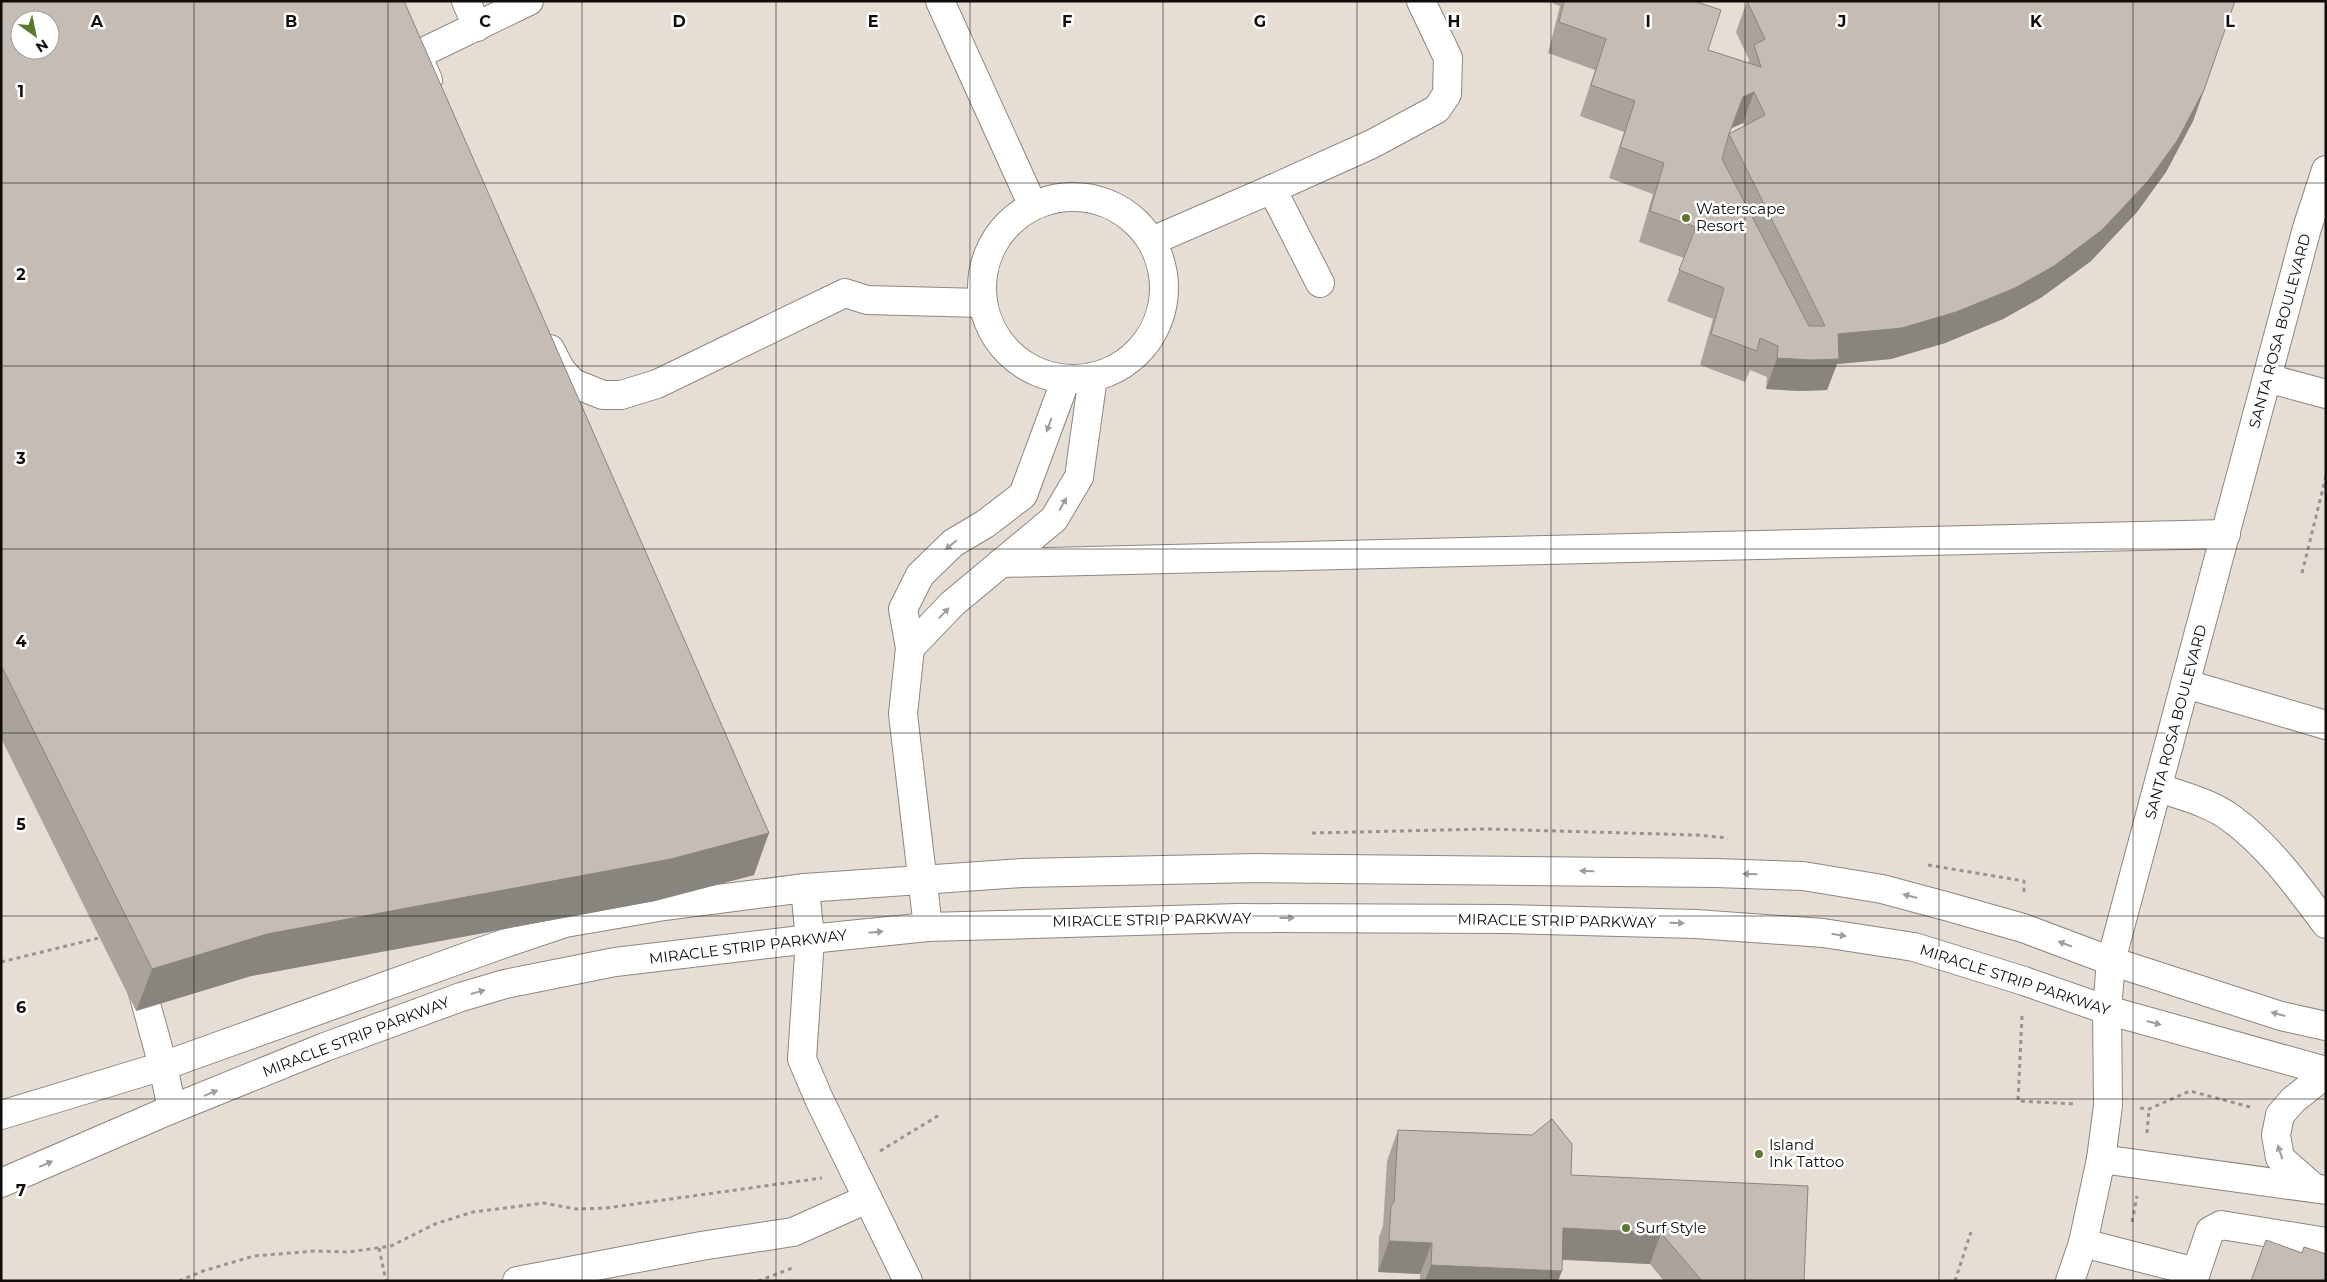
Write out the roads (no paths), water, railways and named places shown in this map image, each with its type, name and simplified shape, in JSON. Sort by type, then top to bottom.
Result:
[{"type":"main road","points":[[466,1],[477,27]]},
{"type":"main road","points":[[438,100],[417,55],[529,1]]},
{"type":"main road","points":[[940,1],[1033,206]]},
{"type":"main road","points":[[1152,241],[1372,144],[1436,109],[1447,94],[1448,58],[1421,1]]},
{"type":"main road","name":"SANTA ROSA BOULEVARD","points":[[2070,1281],[2083,1243],[2101,1159],[2108,1106],[2107,1010],[2111,961],[2159,788],[2307,228],[2326,170]]},
{"type":"main road","points":[[1272,189],[1320,283]]},
{"type":"main road","points":[[1086,197],[1113,205],[1135,220],[1152,241],[1163,267],[1164,296],[1158,324],[1142,348],[1120,367],[1093,377],[1066,379],[1038,373],[1014,358],[995,336],[982,302],[982,279],[990,250],[1008,224],[1033,206],[1059,198],[1086,197]]},
{"type":"main road","points":[[538,323],[561,370],[573,383],[603,395],[621,395],[657,384],[845,293],[868,300],[982,302]]},
{"type":"main road","points":[[910,648],[952,604],[1054,519],[1079,476],[1093,377]]},
{"type":"main road","points":[[2267,378],[2326,394]]},
{"type":"main road","points":[[928,927],[924,879],[903,714],[910,648],[903,609],[920,575],[952,543],[985,524],[1023,495],[1066,379]]},
{"type":"main road","points":[[1001,563],[2226,534]]},
{"type":"main road","points":[[2186,684],[2326,725]]},
{"type":"main road","points":[[2159,788],[2198,801],[2231,818],[2260,843],[2289,876],[2326,924]]},
{"type":"main road","points":[[1,1115],[163,1066],[565,923],[664,906],[805,888],[1022,873],[1257,868],[1716,873],[1803,876],[1882,889],[2024,928],[2111,961],[2281,1016],[2326,1026]]},
{"type":"main road","points":[[805,888],[810,939],[802,1059],[867,1199],[908,1281]]},
{"type":"main road","points":[[489,918],[497,946]]},
{"type":"main road","name":"MIRACLE STRIP PARKWAY","points":[[1,1183],[172,1109],[325,1047],[461,997],[505,984],[615,962],[928,927],[1238,918],[1516,920],[1706,924],[1823,933],[1914,947],[2024,981],[2107,1010],[2326,1073]]},
{"type":"main road","points":[[132,951],[163,1066],[172,1109]]},
{"type":"main road","points":[[2319,1189],[2280,1158],[2276,1136],[2280,1115],[2293,1100],[2326,1073]]},
{"type":"main road","points":[[2101,1159],[2319,1189]]},
{"type":"main road","points":[[517,1281],[701,1246],[793,1232],[867,1199]]},
{"type":"main road","points":[[2083,1243],[2195,1276],[2210,1231],[2221,1225],[2326,1242]]},
{"type":"place","name":"Waterscape Resort","points":[[1686,218]]},
{"type":"place","name":"Island Ink Tattoo","points":[[1759,1154]]},
{"type":"place","name":"Surf Style","points":[[1626,1228]]}]
